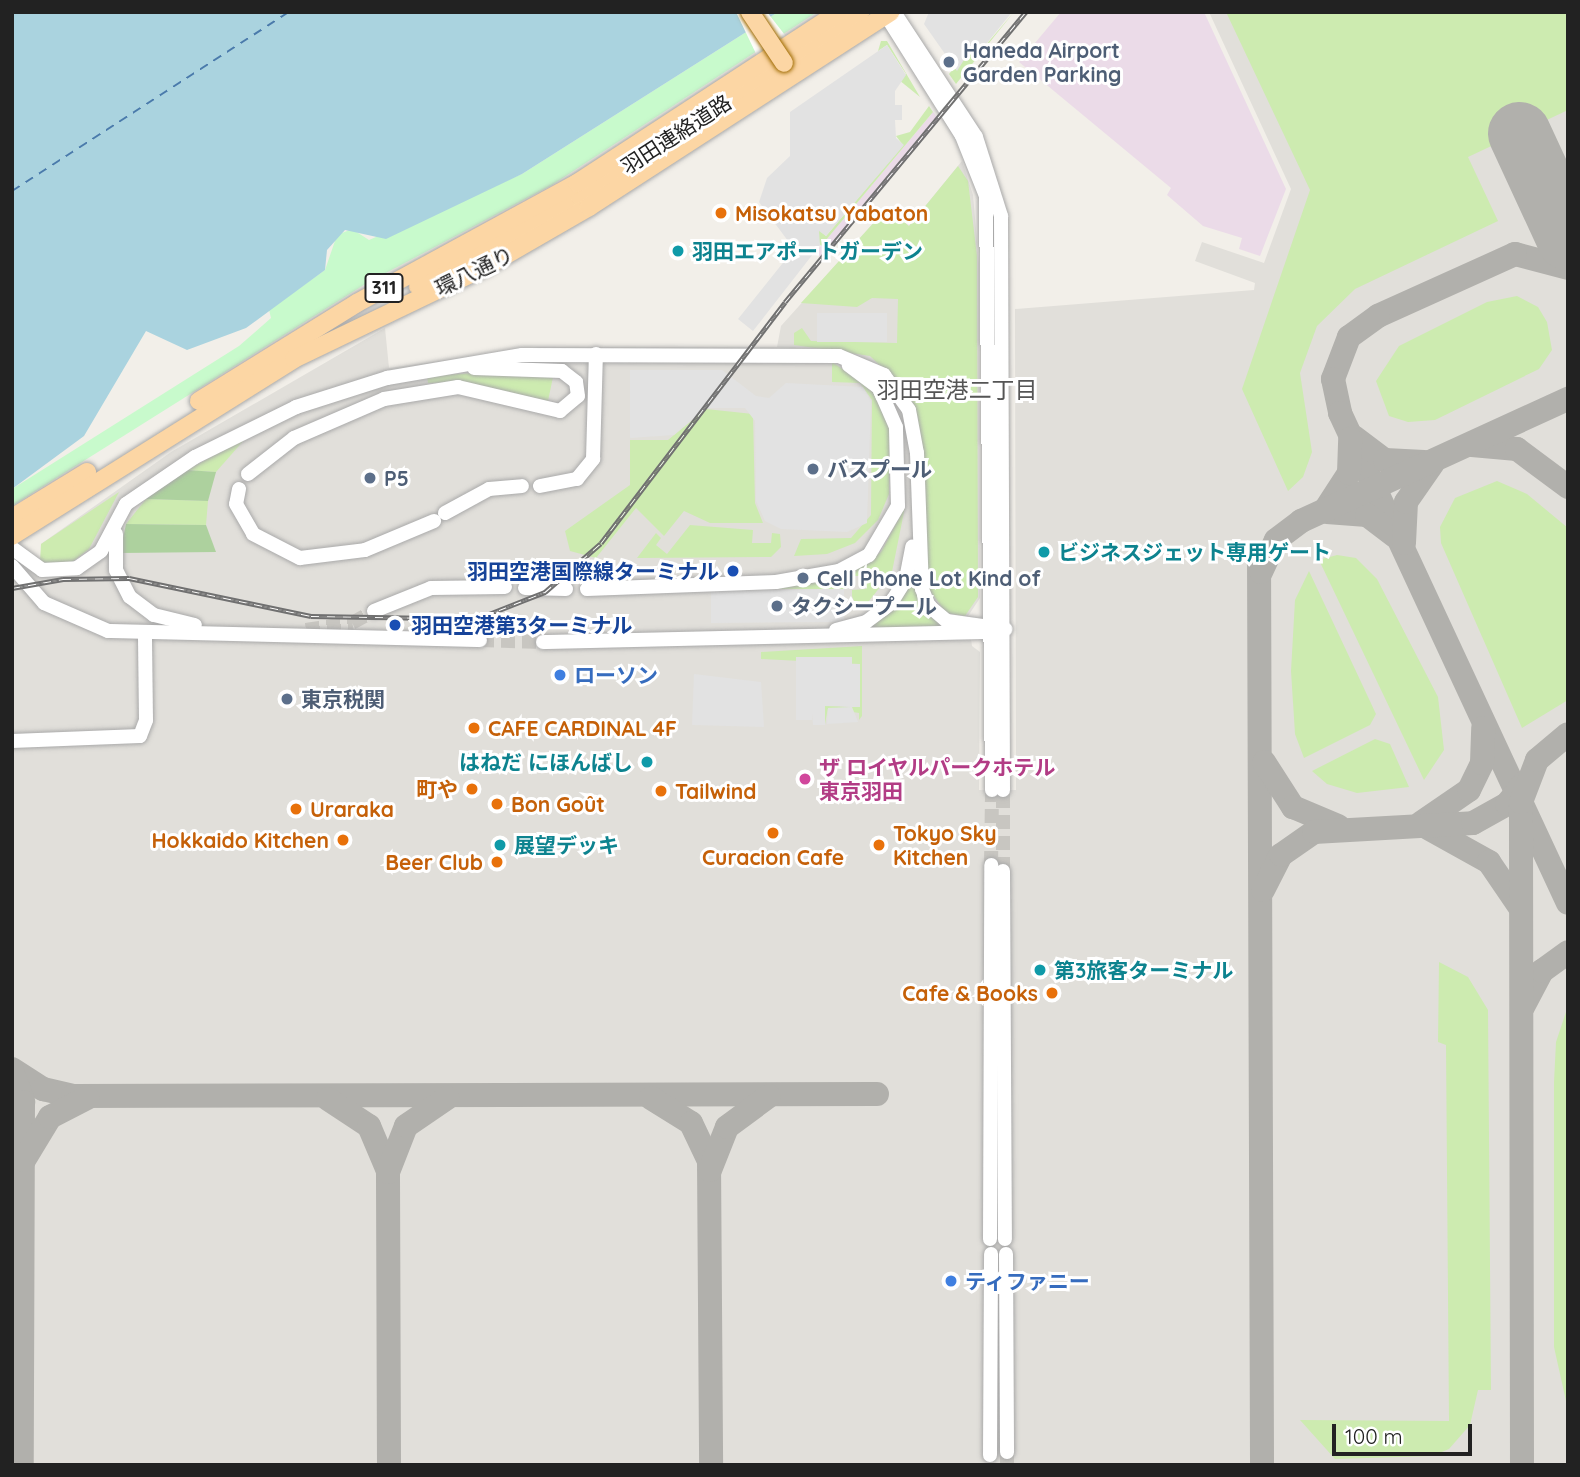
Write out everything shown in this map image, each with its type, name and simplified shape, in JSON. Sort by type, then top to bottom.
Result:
[{"type":"main road","points":[[750,12],[784,63]]},
{"type":"main road","name":"環八通り","points":[[12,518],[357,303],[559,194],[839,12]]},
{"type":"main road","name":"羽田連絡道路","points":[[487,249],[580,197],[861,12]]},
{"type":"main road","name":"環八通り","points":[[12,536],[327,340],[527,244],[889,13]]},
{"type":"main road","points":[[357,303],[487,249]]},
{"type":"main road","points":[[327,340],[487,249]]},
{"type":"street","points":[[889,13],[976,137],[1001,216],[1005,629],[998,790],[990,631],[986,196],[962,136],[889,13]]},
{"type":"street","points":[[540,486],[577,479],[593,459],[596,354]]},
{"type":"street","points":[[12,548],[42,570],[77,568],[101,551],[120,512],[140,494],[195,457],[287,410],[441,367],[512,356],[821,355],[858,360],[884,375],[905,401],[914,441],[923,595],[947,621],[990,631]]},
{"type":"street","points":[[587,589],[776,582],[845,569],[875,550],[898,506],[893,416],[869,378],[821,355]]},
{"type":"street","points":[[248,474],[272,452],[360,406],[408,393],[458,387],[559,411],[578,396],[576,382],[562,371],[441,367]]},
{"type":"street","points":[[806,635],[866,621],[903,587],[912,556],[914,441]]},
{"type":"street","points":[[239,489],[236,504],[253,534],[300,558],[365,550],[440,517],[489,489],[522,486]]},
{"type":"street","points":[[140,494],[115,538],[114,559],[124,589],[154,615],[231,631]]},
{"type":"street","points":[[12,566],[44,603],[66,617],[108,631],[286,632],[480,640]]},
{"type":"street","points":[[374,611],[431,588],[505,587]]},
{"type":"street","points":[[525,588],[566,589]]},
{"type":"street","points":[[543,642],[1005,629]]},
{"type":"street","points":[[286,632],[306,630]]},
{"type":"street","points":[[12,741],[140,736],[146,720],[145,632]]},
{"type":"street","points":[[990,1455],[998,1246],[997,868]]},
{"type":"street","points":[[998,1246],[1007,1452]]},
{"type":"shaded area","points":[[929,12],[1012,12],[978,54],[971,49],[957,71],[924,24]]},
{"type":"shaded area","points":[[1061,12],[1204,12],[1286,189],[1260,256],[1239,249],[1242,238],[1203,226],[1167,195],[1171,188],[1019,62]]},
{"type":"shaded area","points":[[1209,12],[1568,12],[1568,1465],[12,1465],[12,580],[41,558],[41,544],[171,452],[385,328],[389,368],[540,347],[777,347],[781,326],[887,208],[909,226],[962,161],[973,195],[979,264],[980,598],[968,616],[972,646],[980,652],[979,790],[1016,790],[1015,309],[1254,290],[1255,283],[1195,261],[1202,242],[1264,263],[1291,189]]},
{"type":"shaded area","points":[[887,45],[906,75],[895,91],[895,105],[902,105],[902,120],[895,120],[896,138],[904,145],[826,236],[819,231],[820,245],[753,331],[738,319],[794,249],[759,202],[767,178],[790,156],[790,112]]},
{"type":"shaded area","points":[[933,112],[939,120],[823,259],[815,253]]},
{"type":"shaded area","points":[[817,313],[887,313],[887,342],[817,342]]},
{"type":"shaded area","name":"バスプール","points":[[630,370],[722,370],[756,396],[769,398],[786,383],[863,387],[871,401],[867,523],[847,532],[781,529],[765,521],[756,501],[755,421],[745,408],[706,408],[674,435],[630,438]]},
{"type":"shaded area","name":"タクシープール","points":[[844,589],[844,622],[711,623],[711,591]]},
{"type":"shaded area","points":[[796,657],[852,657],[852,664],[860,664],[860,707],[852,707],[858,722],[827,724],[828,708],[851,707],[839,706],[825,706],[825,725],[813,725],[812,713],[812,720],[796,720]]},
{"type":"shaded area","points":[[694,674],[761,682],[764,727],[692,725]]},
{"type":"green space","points":[[778,12],[817,12],[552,185],[367,283],[12,506],[12,489],[239,346],[271,318],[269,310],[325,270],[337,235],[352,229],[369,240],[522,174]]},
{"type":"green space","points":[[1014,12],[956,84],[949,74],[971,48],[979,53]]},
{"type":"green space","points":[[1226,12],[1568,12],[1568,110],[1468,157],[1498,221],[1355,289],[1317,326],[1300,373],[1312,452],[1303,477],[1288,491],[1242,389],[1310,190]]},
{"type":"green space","points":[[881,41],[887,41],[920,97],[899,80],[906,74],[887,45],[878,51]]},
{"type":"green space","points":[[929,106],[933,112],[821,246],[815,236],[819,230],[826,236],[903,145],[896,136],[910,132]]},
{"type":"green space","points":[[958,166],[968,181],[977,256],[978,597],[965,616],[946,613],[928,588],[918,418],[908,393],[870,356],[794,345],[794,333],[802,328],[811,341],[897,343],[898,299],[872,298],[857,307],[801,303],[887,208],[909,226]]},
{"type":"green space","points":[[1517,296],[1538,307],[1547,322],[1552,350],[1539,369],[1435,420],[1408,422],[1389,416],[1376,381],[1399,346],[1487,302]]},
{"type":"green space","points":[[832,362],[877,392],[890,431],[889,494],[878,520],[855,543],[827,554],[794,556],[801,539],[851,538],[871,515],[872,400],[860,383],[832,382]]},
{"type":"green space","points":[[491,372],[553,377],[548,401],[460,382],[428,383],[427,376]]},
{"type":"green space","points":[[706,409],[753,414],[755,503],[763,523],[710,523],[684,511],[664,536],[636,508],[596,558],[570,551],[565,531],[630,485],[630,440],[668,440]]},
{"type":"green space","points":[[245,439],[216,472],[187,470]]},
{"type":"green space","points":[[187,470],[216,472],[208,501],[146,499]]},
{"type":"green space","points":[[1497,481],[1527,494],[1568,528],[1568,700],[1522,728],[1441,543],[1440,527],[1455,498]]},
{"type":"green space","points":[[119,492],[89,549],[67,566],[40,562],[41,544]]},
{"type":"green space","points":[[146,499],[208,501],[206,525],[126,524]]},
{"type":"green space","points":[[905,507],[892,572],[865,606],[856,607],[852,590],[866,589],[866,576],[846,576],[845,589],[766,589],[854,571],[881,552]]},
{"type":"green space","points":[[126,524],[206,525],[216,552],[120,553]]},
{"type":"green space","points":[[690,525],[753,530],[752,543],[771,543],[772,533],[780,534],[781,547],[771,557],[637,558],[656,533],[661,538],[656,545],[667,554]]},
{"type":"green space","points":[[1337,555],[1356,558],[1377,579],[1438,697],[1444,750],[1424,780],[1319,560]]},
{"type":"green space","points":[[1309,571],[1376,714],[1370,725],[1304,758],[1295,734],[1291,671],[1295,600]]},
{"type":"green space","points":[[912,580],[923,612],[945,627],[860,631]]},
{"type":"green space","points":[[862,646],[862,716],[859,720],[859,713],[828,708],[825,724],[825,706],[852,707],[859,664],[761,659],[761,652]]},
{"type":"green space","points":[[1375,739],[1390,744],[1409,787],[1357,793],[1327,784],[1312,771]]},
{"type":"green space","points":[[1439,962],[1468,977],[1488,1010],[1491,1390],[1478,1390],[1470,1425],[1449,1449],[1432,1456],[1335,1459],[1300,1420],[1449,1421],[1446,1045],[1438,1042]]},
{"type":"green space","points":[[1568,1006],[1568,1410],[1554,1347],[1554,1082],[1556,1042]]},
{"type":"water","points":[[12,12],[778,12],[522,174],[386,239],[345,230],[327,250],[325,270],[246,328],[187,350],[146,331],[84,436],[12,489]]},
{"type":"pier","points":[[736,12],[767,12],[788,39],[760,62]]},
{"type":"ferry route","points":[[12,191],[289,12]]},
{"type":"taxiway","points":[[1568,268],[1515,254],[1378,316],[1349,337],[1333,379],[1340,413],[1568,903]]},
{"type":"taxiway","points":[[1261,572],[1276,540],[1301,521],[1568,399]]},
{"type":"taxiway","points":[[1354,437],[1385,460],[1424,462]]},
{"type":"taxiway","points":[[1327,507],[1349,473],[1350,439]]},
{"type":"taxiway","points":[[1472,445],[1517,449],[1568,487]]},
{"type":"taxiway","points":[[1404,543],[1406,502],[1433,463]]},
{"type":"taxiway","points":[[1327,512],[1367,515],[1395,536]]},
{"type":"taxiway","points":[[1259,554],[1262,1465]]},
{"type":"taxiway","points":[[1421,823],[1469,790],[1482,763],[1483,728]]},
{"type":"taxiway","points":[[1522,1465],[1521,802],[1537,760],[1568,734]]},
{"type":"taxiway","points":[[1264,762],[1293,807],[1338,826]]},
{"type":"taxiway","points":[[1263,890],[1281,855],[1314,832],[1473,823],[1507,804],[1524,783]]},
{"type":"taxiway","points":[[1428,828],[1489,862],[1519,906]]},
{"type":"taxiway","points":[[1523,1007],[1542,971],[1568,952]]},
{"type":"taxiway","points":[[12,1069],[43,1089],[73,1096],[877,1094]]},
{"type":"taxiway","points":[[12,1071],[23,1102],[22,1465]]},
{"type":"taxiway","points":[[710,1170],[727,1127],[769,1096]]},
{"type":"taxiway","points":[[24,1160],[50,1117],[87,1098]]},
{"type":"taxiway","points":[[389,1465],[388,1172],[406,1126],[447,1098]]},
{"type":"taxiway","points":[[651,1098],[691,1123],[709,1161],[711,1465]]},
{"type":"taxiway","points":[[328,1099],[369,1126],[388,1171]]},
{"type":"runway","points":[[1519,133],[1568,239]]},
{"type":"tunnel","points":[[306,630],[352,623],[374,611]]},
{"type":"tunnel","points":[[480,640],[543,642]]},
{"type":"tunnel","points":[[991,865],[992,790]]},
{"type":"tunnel","points":[[1003,790],[1003,871]]},
{"type":"tunnel","points":[[1007,1452],[1007,1465]]},
{"type":"railway","points":[[484,616],[545,592],[601,543],[785,302],[1026,12]]},
{"type":"railway","points":[[12,588],[63,579],[129,578],[311,616],[436,618]]},
{"type":"place","name":"Haneda Airport Garden Parking","points":[[949,62]]},
{"type":"place","name":"Misokatsu Yabaton","points":[[721,213]]},
{"type":"place","name":"羽田エアポートガーデン","points":[[678,251]]},
{"type":"place","name":"バスプール","points":[[813,469]]},
{"type":"place","name":"P5","points":[[370,478]]},
{"type":"place","name":"ビジネスジェット専用ゲート","points":[[1044,552]]},
{"type":"place","name":"羽田空港国際線ターミナル","points":[[733,571]]},
{"type":"place","name":"Cell Phone Lot Kind of","points":[[803,578]]},
{"type":"place","name":"タクシープール","points":[[777,606]]},
{"type":"place","name":"羽田空港第3ターミナル","points":[[395,625]]},
{"type":"place","name":"ローソン","points":[[560,675]]},
{"type":"place","name":"東京税関","points":[[287,699]]},
{"type":"place","name":"CAFE CARDINAL 4F","points":[[474,728]]},
{"type":"place","name":"はねだ にほんばし","points":[[647,762]]},
{"type":"place","name":"ザ ロイヤルパークホテル 東京羽田","points":[[805,779]]},
{"type":"place","name":"町や","points":[[472,789]]},
{"type":"place","name":"Tailwind","points":[[661,791]]},
{"type":"place","name":"Bon Goût","points":[[497,804]]},
{"type":"place","name":"Uraraka","points":[[296,809]]},
{"type":"place","name":"Curacion Cafe","points":[[773,833]]},
{"type":"place","name":"Hokkaido Kitchen","points":[[343,840]]},
{"type":"place","name":"展望デッキ","points":[[500,845]]},
{"type":"place","name":"Tokyo Sky Kitchen","points":[[879,845]]},
{"type":"place","name":"Beer Club","points":[[497,862]]},
{"type":"place","name":"第3旅客ターミナル","points":[[1040,970]]},
{"type":"place","name":"Cafe & Books","points":[[1052,993]]},
{"type":"place","name":"ティファニー","points":[[951,1281]]},
{"type":"district","name":"羽田空港二丁目","points":[[957,390]]}]
